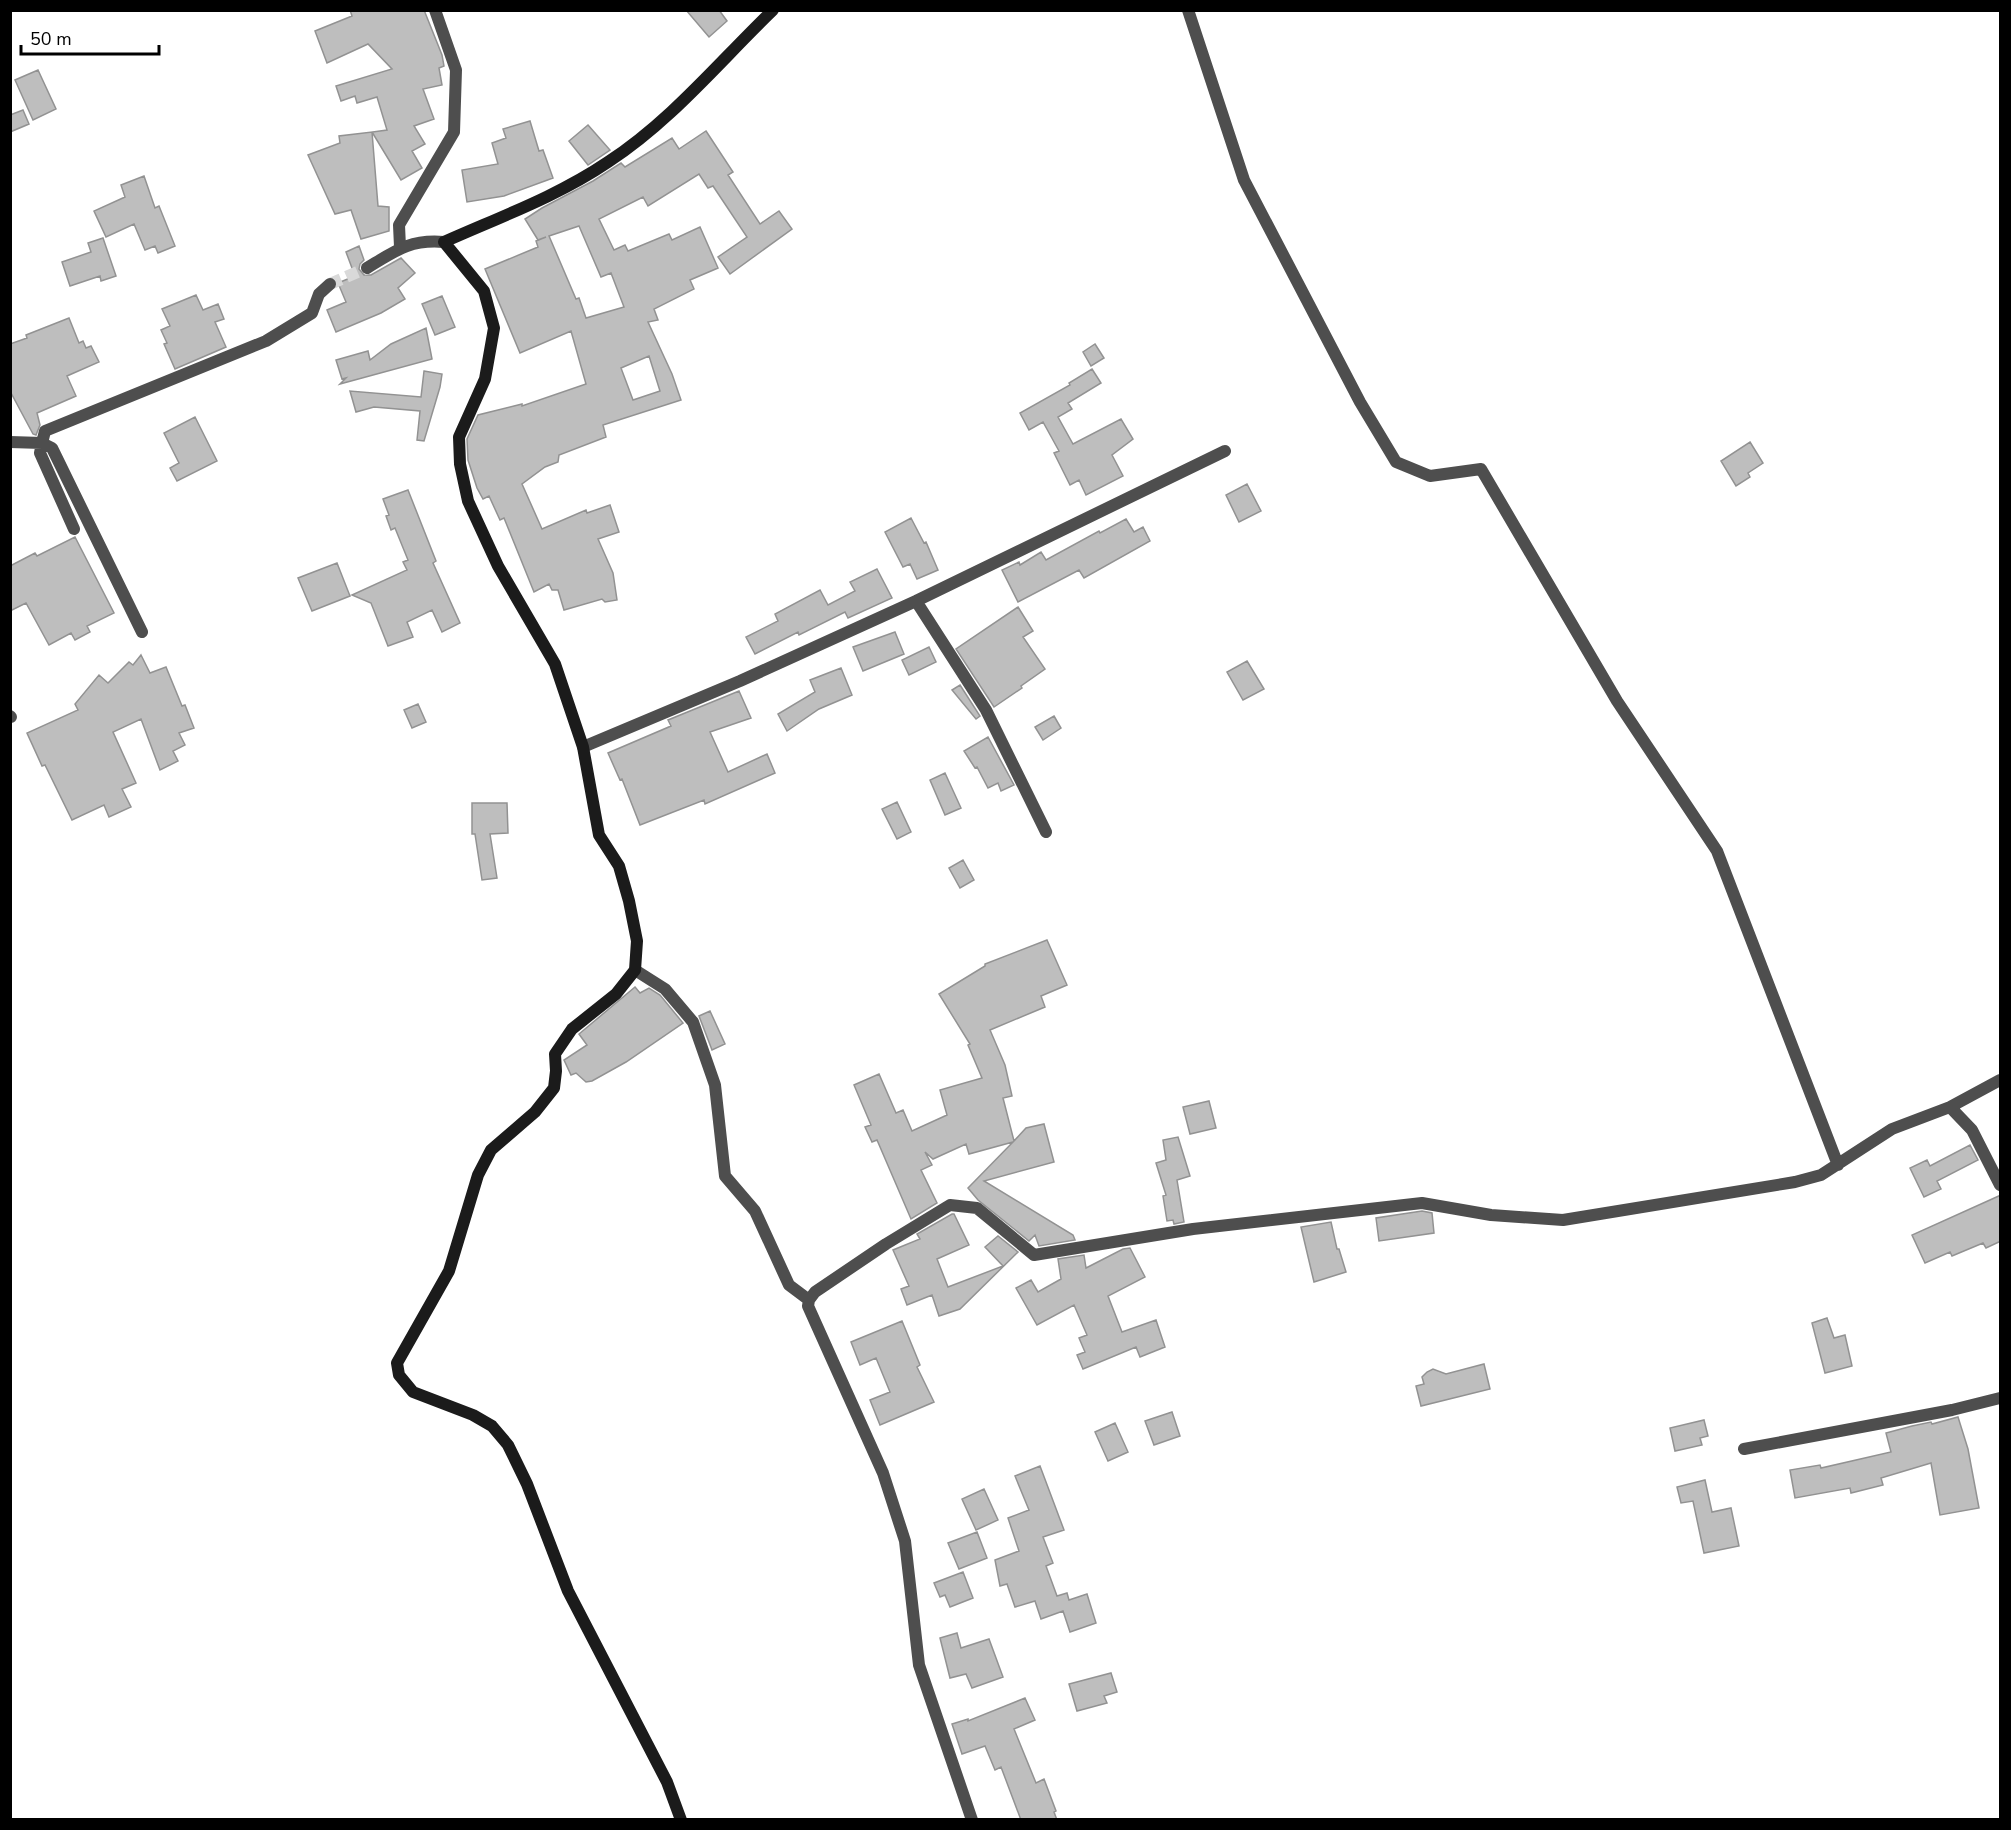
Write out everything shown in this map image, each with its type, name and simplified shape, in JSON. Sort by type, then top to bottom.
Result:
[{"type":"street","points":[[400,247],[399,225],[454,132],[456,70],[435,10]]},
{"type":"street","points":[[367,268],[400,247],[427,241],[444,242],[561,190],[610,161],[673,111],[773,10]]},
{"type":"street","points":[[1188,10],[1244,180],[1360,402],[1396,462],[1430,476],[1481,469],[1617,701],[1717,851],[1838,1165]]},
{"type":"street","points":[[444,242],[484,291],[494,328],[485,379],[459,437],[460,464],[468,501],[498,566],[555,664],[583,747],[599,835],[619,866],[637,941],[635,970],[616,994],[572,1029],[555,1054],[554,1088],[535,1112],[491,1150],[478,1175],[449,1271],[397,1363],[399,1375],[412,1392],[473,1415],[492,1426],[508,1445],[527,1484],[568,1591],[667,1782],[681,1820]]},
{"type":"street","points":[[74,529],[40,453],[45,431],[266,341],[312,313],[319,294],[330,284]]},
{"type":"street","points":[[10,442],[42,443],[52,448],[142,632]]},
{"type":"street","points":[[583,747],[740,681],[916,601],[1225,451]]},
{"type":"street","points":[[916,601],[986,710],[1046,832]]},
{"type":"street","points":[[635,970],[665,989],[693,1022],[716,1085],[725,1176],[755,1211],[789,1285],[809,1300]]},
{"type":"street","points":[[972,1820],[919,1665],[905,1541],[883,1473],[808,1306],[815,1292],[886,1244],[950,1205],[978,1208],[1034,1255],[1193,1229],[1422,1203],[1491,1215],[1563,1220],[1795,1182],[1821,1175],[1892,1129],[1950,1107],[2001,1080]]},
{"type":"street","points":[[1950,1107],[1972,1130],[2001,1185]]},
{"type":"street","points":[[1744,1449],[1952,1410],[2001,1398]]},
{"type":"building","points":[[350,10],[424,10],[442,55],[444,66],[439,68],[442,85],[423,89],[434,119],[414,126],[425,144],[412,151],[422,168],[401,180],[372,132],[387,130],[377,97],[357,103],[355,96],[341,101],[336,86],[392,69],[368,44],[327,63],[315,31],[352,16]]},
{"type":"building","points":[[686,10],[719,10],[727,21],[709,37]]},
{"type":"building","points":[[38,70],[56,109],[33,120],[15,80]]},
{"type":"building","points":[[23,110],[29,124],[10,132],[10,115]]},
{"type":"building","points":[[530,121],[539,151],[543,150],[553,178],[504,196],[467,202],[462,170],[498,164],[492,143],[506,138],[503,129]]},
{"type":"building","points":[[588,125],[610,150],[588,165],[569,141]]},
{"type":"building","points":[[706,131],[733,172],[728,175],[760,224],[779,211],[792,229],[730,274],[718,257],[747,237],[713,186],[708,188],[699,174],[648,206],[643,197],[599,219],[614,250],[625,245],[628,251],[669,234],[672,240],[700,227],[718,268],[690,280],[694,289],[654,309],[658,320],[648,322],[672,374],[681,400],[603,425],[606,437],[559,455],[558,462],[545,467],[522,484],[542,529],[586,510],[587,513],[610,505],[619,532],[598,539],[613,573],[617,600],[605,602],[602,599],[564,610],[558,590],[552,590],[549,584],[534,592],[504,518],[500,520],[489,496],[483,499],[477,488],[468,460],[467,439],[478,415],[522,404],[522,406],[586,384],[571,331],[520,353],[485,269],[538,247],[536,241],[546,237],[538,240],[525,219],[542,208],[621,163],[625,167],[672,138],[679,149]],"holes":[[[579,226],[601,277],[611,273],[624,307],[586,318],[579,298],[576,299],[549,236]],[[649,356],[660,391],[633,400],[621,368]]]},
{"type":"building","points":[[372,132],[378,206],[389,207],[389,231],[361,239],[351,210],[335,214],[308,155],[340,143],[339,136]]},
{"type":"building","points":[[144,176],[155,208],[159,206],[175,246],[158,253],[155,246],[145,250],[134,224],[106,237],[94,211],[125,197],[121,185]]},
{"type":"building","points":[[103,238],[116,276],[101,281],[100,276],[70,286],[62,262],[91,252],[88,243]]},
{"type":"building","points":[[359,246],[364,260],[359,269],[364,275],[371,275],[401,258],[415,273],[398,288],[405,299],[381,313],[336,332],[327,310],[346,302],[338,283],[355,276],[346,252]]},
{"type":"building","points":[[196,295],[203,310],[218,304],[224,319],[215,322],[226,347],[175,369],[164,344],[167,343],[161,330],[170,326],[162,309]]},
{"type":"building","points":[[442,296],[455,327],[435,335],[422,304]]},
{"type":"building","points":[[69,318],[79,343],[83,341],[86,348],[91,346],[99,362],[67,376],[76,396],[37,413],[40,425],[36,435],[33,434],[10,391],[10,344]]},
{"type":"building","points":[[426,328],[432,359],[340,384],[346,378],[342,379],[336,360],[368,351],[370,360],[391,344]]},
{"type":"building","points":[[1095,344],[1104,358],[1091,366],[1083,352]]},
{"type":"building","points":[[1092,369],[1101,383],[1068,403],[1072,409],[1058,417],[1073,444],[1121,419],[1133,439],[1112,455],[1123,476],[1086,495],[1079,480],[1070,485],[1054,453],[1059,451],[1043,422],[1029,430],[1020,413],[1070,385],[1069,383]]},
{"type":"building","points":[[424,371],[442,374],[424,441],[417,440],[420,411],[374,407],[356,412],[350,391],[421,397]]},
{"type":"building","points":[[195,417],[217,461],[177,481],[170,468],[179,463],[164,433]]},
{"type":"building","points":[[1750,442],[1763,463],[1748,473],[1750,477],[1736,486],[1721,461]]},
{"type":"building","points":[[1247,484],[1261,511],[1239,522],[1226,495]]},
{"type":"building","points":[[408,490],[436,561],[433,563],[460,623],[442,632],[432,610],[407,622],[413,637],[388,646],[371,603],[352,595],[407,570],[403,562],[408,560],[395,528],[391,530],[386,516],[389,515],[383,499]]},
{"type":"building","points":[[911,518],[924,543],[926,542],[938,570],[917,579],[910,564],[903,567],[885,532]]},
{"type":"building","points":[[1126,519],[1134,532],[1143,527],[1150,541],[1084,578],[1079,570],[1018,602],[1002,570],[1019,562],[1020,565],[1041,552],[1046,560]]},
{"type":"building","points":[[75,537],[114,613],[87,626],[90,632],[75,640],[71,633],[49,645],[26,603],[10,611],[10,566],[35,553],[37,556]]},
{"type":"building","points":[[337,563],[350,596],[312,611],[298,578]]},
{"type":"building","points":[[877,569],[892,598],[848,618],[845,612],[755,654],[746,637],[778,621],[775,614],[820,590],[828,605],[855,591],[850,582]]},
{"type":"building","points":[[1018,607],[1033,631],[1023,637],[1045,669],[994,707],[956,649]]},
{"type":"building","points":[[895,632],[904,654],[863,671],[853,647]]},
{"type":"building","points":[[929,647],[936,662],[909,675],[902,660]]},
{"type":"building","points":[[141,655],[150,673],[166,667],[194,728],[179,733],[185,745],[173,751],[178,761],[160,770],[141,719],[113,732],[136,783],[122,789],[131,807],[109,817],[104,805],[72,820],[45,765],[42,766],[27,733],[78,710],[75,704],[99,675],[108,683],[129,662],[133,665]]},
{"type":"building","points":[[1247,661],[1264,689],[1243,700],[1227,672]]},
{"type":"building","points":[[841,668],[852,695],[819,709],[787,731],[778,714],[815,692],[810,680]]},
{"type":"building","points":[[960,685],[980,716],[976,719],[952,690]]},
{"type":"building","points":[[739,691],[751,718],[710,732],[728,772],[767,754],[775,773],[705,804],[704,800],[640,825],[622,779],[620,780],[608,753],[671,726],[668,720]]},
{"type":"building","points":[[418,704],[426,722],[412,728],[404,710]]},
{"type":"building","points":[[1054,716],[1061,728],[1043,740],[1035,727]]},
{"type":"building","points":[[988,737],[1014,785],[1001,791],[998,783],[988,788],[977,767],[975,768],[964,751]]},
{"type":"building","points":[[945,773],[961,808],[945,815],[930,780]]},
{"type":"building","points":[[897,802],[911,832],[897,839],[882,809]]},
{"type":"building","points":[[472,803],[507,803],[508,833],[490,834],[497,878],[482,880],[475,834],[472,834]]},
{"type":"building","points":[[963,860],[974,880],[960,888],[949,868]]},
{"type":"building","points":[[1047,940],[1067,985],[1041,996],[1045,1007],[990,1030],[1005,1065],[1012,1096],[1003,1098],[1014,1141],[1026,1128],[1044,1124],[1054,1162],[984,1181],[1073,1235],[1075,1240],[1039,1246],[1035,1235],[1029,1241],[978,1200],[968,1188],[1013,1142],[969,1154],[966,1144],[933,1159],[925,1152],[932,1165],[921,1170],[937,1203],[911,1219],[877,1140],[872,1142],[865,1127],[871,1125],[854,1085],[879,1074],[896,1113],[903,1110],[912,1131],[947,1115],[940,1090],[982,1078],[968,1045],[970,1044],[939,994],[985,964]]},
{"type":"building","points":[[635,987],[640,993],[649,988],[660,995],[683,1023],[626,1062],[592,1081],[586,1082],[576,1073],[571,1075],[564,1060],[587,1045],[579,1034]]},
{"type":"building","points":[[710,1011],[725,1044],[712,1050],[699,1016]]},
{"type":"building","points":[[1209,1101],[1216,1128],[1190,1134],[1183,1107]]},
{"type":"building","points":[[1178,1137],[1190,1176],[1177,1180],[1184,1222],[1174,1224],[1173,1220],[1167,1221],[1163,1196],[1166,1195],[1156,1163],[1166,1160],[1163,1140]]},
{"type":"building","points":[[1970,1145],[1978,1160],[1937,1181],[1941,1189],[1924,1197],[1910,1168],[1927,1160],[1930,1166]]},
{"type":"building","points":[[2001,1195],[2001,1241],[1986,1248],[1983,1243],[1952,1256],[1950,1252],[1925,1263],[1912,1235]]},
{"type":"building","points":[[1422,1211],[1432,1213],[1434,1233],[1379,1241],[1376,1218]]},
{"type":"building","points":[[952,1214],[969,1245],[937,1259],[948,1287],[1003,1266],[985,1247],[998,1236],[1018,1252],[960,1309],[939,1316],[932,1295],[907,1305],[901,1289],[909,1286],[893,1250],[920,1239],[917,1234]]},
{"type":"building","points":[[1331,1222],[1337,1249],[1339,1249],[1346,1272],[1314,1282],[1301,1227]]},
{"type":"building","points":[[1130,1248],[1145,1277],[1108,1296],[1122,1332],[1156,1320],[1165,1347],[1140,1357],[1136,1347],[1083,1369],[1077,1355],[1085,1352],[1079,1338],[1087,1335],[1074,1305],[1037,1325],[1016,1288],[1031,1280],[1038,1292],[1061,1279],[1058,1259],[1084,1255],[1086,1268],[1123,1249]]},
{"type":"building","points":[[1827,1318],[1834,1338],[1845,1335],[1852,1366],[1825,1373],[1812,1323]]},
{"type":"building","points":[[902,1321],[920,1365],[917,1367],[934,1402],[880,1425],[870,1400],[890,1392],[876,1358],[860,1365],[851,1342]]},
{"type":"building","points":[[1484,1364],[1490,1389],[1421,1406],[1416,1386],[1424,1384],[1422,1377],[1427,1372],[1433,1369],[1446,1374]]},
{"type":"building","points":[[1172,1412],[1180,1436],[1154,1445],[1145,1421]]},
{"type":"building","points":[[1958,1417],[1968,1449],[1979,1508],[1940,1515],[1931,1463],[1881,1478],[1883,1485],[1851,1493],[1850,1488],[1795,1498],[1790,1470],[1820,1465],[1821,1468],[1891,1452],[1886,1433]]},
{"type":"building","points":[[1704,1420],[1708,1436],[1700,1438],[1702,1445],[1675,1451],[1670,1428]]},
{"type":"building","points":[[1115,1423],[1128,1452],[1108,1461],[1095,1432]]},
{"type":"building","points":[[1040,1466],[1064,1530],[1043,1537],[1053,1563],[1046,1566],[1057,1596],[1067,1593],[1069,1600],[1087,1594],[1096,1623],[1070,1632],[1063,1611],[1041,1619],[1035,1601],[1015,1607],[1007,1584],[1000,1586],[995,1560],[1019,1551],[1008,1518],[1029,1510],[1015,1476]]},
{"type":"building","points":[[1705,1480],[1712,1512],[1731,1508],[1739,1546],[1704,1553],[1693,1501],[1681,1503],[1677,1487]]},
{"type":"building","points":[[984,1489],[998,1520],[976,1530],[962,1499]]},
{"type":"building","points":[[977,1532],[987,1558],[959,1569],[948,1543]]},
{"type":"building","points":[[963,1572],[973,1598],[950,1607],[945,1595],[940,1597],[934,1583]]},
{"type":"building","points":[[957,1633],[961,1648],[989,1639],[1003,1677],[972,1688],[966,1674],[950,1678],[940,1638]]},
{"type":"building","points":[[1111,1673],[1117,1692],[1104,1696],[1107,1703],[1077,1711],[1069,1684]]},
{"type":"building","points":[[1025,1698],[1035,1720],[1014,1729],[1036,1783],[1044,1779],[1057,1820],[1021,1820],[1001,1767],[995,1770],[985,1746],[962,1754],[952,1724],[968,1719],[968,1721]]},
{"type":"tunnel","points":[[330,284],[367,268]]}]
